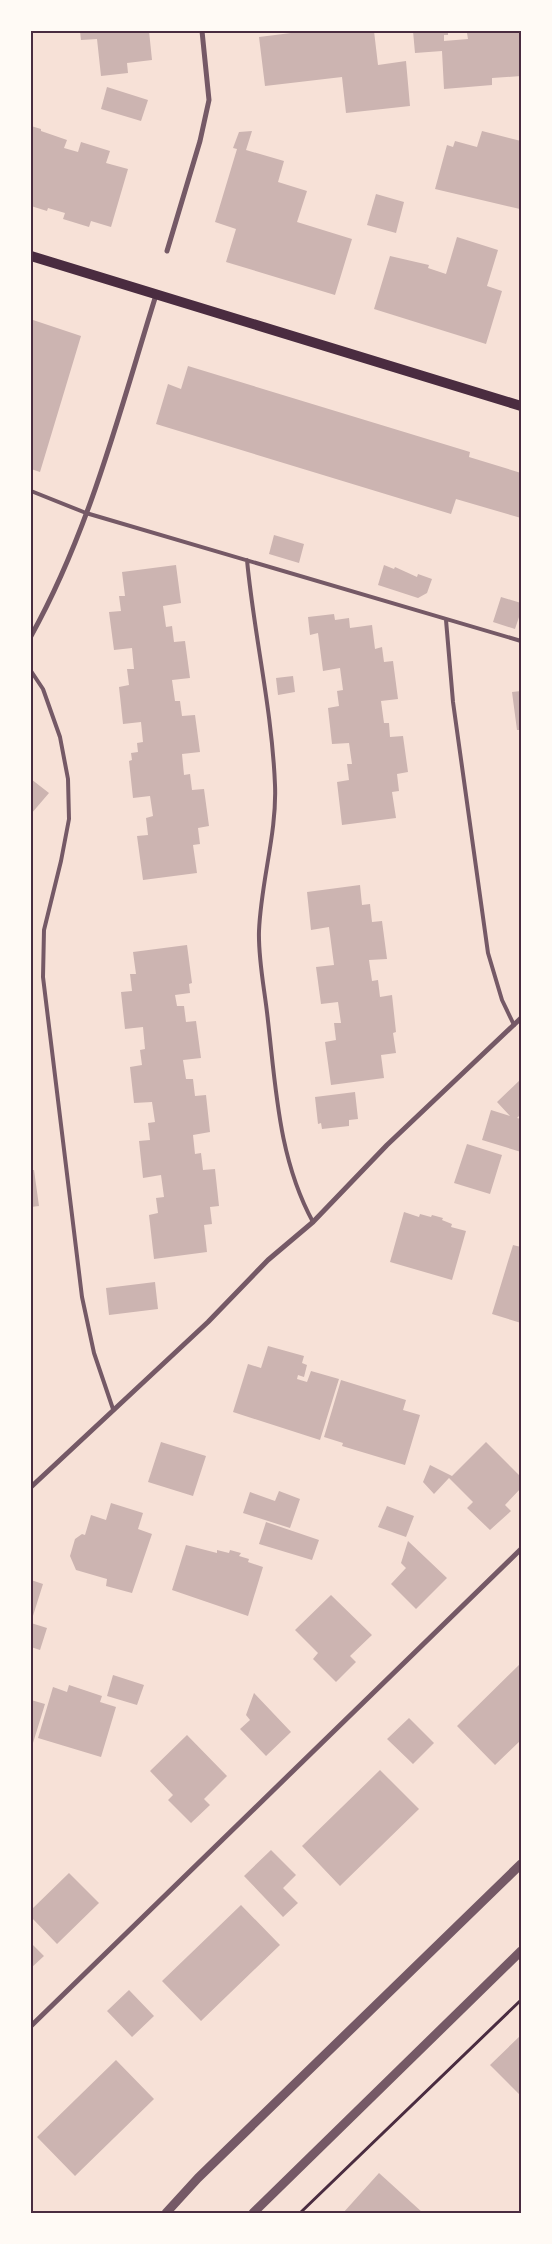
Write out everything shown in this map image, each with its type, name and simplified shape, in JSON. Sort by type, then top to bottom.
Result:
[{"type":"main road","points":[[31,256],[521,406]]},
{"type":"street","points":[[167,251],[200,142],[209,100],[202,31]]},
{"type":"street","points":[[31,636],[66,563],[86,512],[110,446],[156,295]]},
{"type":"street","points":[[31,1487],[208,1322],[268,1260],[313,1222],[387,1145],[521,1018]]},
{"type":"street","points":[[31,2026],[521,1549]]},
{"type":"street","points":[[166,2213],[198,2178],[521,1864]]},
{"type":"street","points":[[253,2213],[521,1951]]},
{"type":"lane","points":[[31,491],[86,512],[521,641]]},
{"type":"lane","points":[[246,560],[260,652],[275,785],[273,830],[263,880],[259,932],[283,1142],[301,1199],[313,1222]]},
{"type":"lane","points":[[446,620],[454,702],[488,953],[502,1000],[514,1025]]},
{"type":"lane","points":[[31,671],[43,688],[60,738],[68,779],[69,819],[62,861],[44,930],[43,977],[82,1297],[94,1353],[113,1409]]},
{"type":"path","points":[[300,2213],[521,2000]]},
{"type":"building","points":[[80,31],[149,31],[152,60],[127,63],[128,73],[101,76],[97,39],[81,40]]},
{"type":"building","points":[[307,31],[374,31],[378,65],[406,61],[410,106],[346,113],[342,77],[265,86],[259,37]]},
{"type":"building","points":[[413,31],[448,31],[448,35],[444,35],[444,41],[468,39],[467,33],[521,31],[521,76],[492,78],[492,85],[444,89],[442,51],[415,53]]},
{"type":"building","points":[[107,87],[148,100],[141,121],[101,109]]},
{"type":"building","points":[[31,126],[67,140],[64,148],[78,152],[81,142],[110,151],[106,163],[128,169],[111,227],[91,221],[89,227],[63,219],[65,213],[48,208],[47,211],[31,206]]},
{"type":"building","points":[[252,131],[246,150],[284,161],[278,182],[307,191],[297,222],[352,239],[335,295],[226,262],[236,229],[215,222],[237,149],[233,148],[239,132]]},
{"type":"building","points":[[482,131],[521,141],[520,209],[435,189],[447,145],[453,147],[455,141],[477,147]]},
{"type":"building","points":[[376,194],[404,202],[396,233],[367,225]]},
{"type":"building","points":[[457,237],[498,250],[487,286],[502,291],[486,344],[374,309],[390,256],[429,265],[428,268],[446,274]]},
{"type":"building","points":[[33,320],[81,336],[40,472],[31,469]]},
{"type":"building","points":[[188,366],[470,452],[469,457],[521,473],[521,518],[456,499],[451,514],[156,424],[168,384],[181,389]]},
{"type":"building","points":[[274,535],[304,544],[299,563],[269,554]]},
{"type":"building","points":[[176,565],[181,603],[163,606],[166,627],[172,626],[174,642],[185,641],[190,678],[172,680],[175,701],[180,701],[182,716],[195,715],[200,752],[182,754],[184,775],[190,774],[192,790],[204,789],[209,826],[198,828],[200,844],[193,845],[197,873],[143,880],[137,836],[148,835],[146,818],[153,816],[150,796],[133,798],[129,761],[132,760],[131,753],[138,752],[137,743],[143,742],[141,722],[123,724],[119,687],[129,685],[127,669],[134,669],[132,648],[114,650],[109,612],[121,611],[119,596],[125,596],[122,572]]},
{"type":"building","points":[[384,565],[394,569],[395,567],[417,577],[418,574],[432,579],[427,593],[418,598],[378,585]]},
{"type":"building","points":[[501,597],[521,603],[521,611],[515,629],[493,622]]},
{"type":"building","points":[[334,614],[335,620],[349,618],[350,628],[372,625],[375,649],[382,647],[384,662],[393,661],[398,699],[381,701],[384,723],[389,723],[390,737],[403,736],[408,772],[397,774],[399,791],[392,792],[396,818],[342,825],[337,782],[349,780],[347,764],[352,764],[349,743],[332,744],[328,708],[339,706],[337,691],[343,690],[340,668],[323,671],[318,633],[310,635],[308,617]]},
{"type":"building","points":[[293,676],[295,692],[278,695],[276,678]]},
{"type":"building","points":[[521,691],[521,730],[517,730],[512,692]]},
{"type":"building","points":[[31,779],[49,793],[31,814]]},
{"type":"building","points":[[360,885],[362,905],[370,904],[372,922],[382,921],[387,959],[369,960],[372,981],[378,980],[380,997],[392,995],[396,1032],[393,1033],[396,1053],[381,1055],[384,1078],[331,1085],[325,1042],[336,1040],[334,1023],[341,1023],[338,1002],[321,1004],[316,967],[334,965],[329,927],[311,930],[307,892]]},
{"type":"building","points":[[187,945],[192,983],[189,984],[190,993],[175,995],[177,1006],[184,1006],[186,1022],[196,1021],[201,1058],[183,1060],[186,1079],[193,1079],[195,1096],[206,1095],[210,1132],[193,1135],[195,1154],[201,1153],[203,1170],[215,1169],[219,1206],[210,1207],[212,1224],[204,1225],[207,1252],[154,1259],[149,1215],[158,1213],[156,1198],[164,1197],[161,1175],[143,1178],[139,1141],[150,1140],[148,1123],[155,1122],[152,1102],[134,1103],[130,1067],[142,1065],[140,1050],[145,1049],[143,1027],[125,1029],[121,992],[132,991],[130,974],[136,974],[133,952]]},
{"type":"building","points":[[521,1079],[521,1114],[517,1118],[521,1119],[521,1152],[482,1140],[491,1110],[510,1116],[497,1102]]},
{"type":"building","points":[[355,1092],[358,1119],[349,1120],[349,1126],[322,1129],[321,1123],[318,1124],[315,1097]]},
{"type":"building","points":[[467,1144],[502,1155],[490,1194],[454,1183]]},
{"type":"building","points":[[31,1170],[34,1170],[39,1206],[31,1207]]},
{"type":"building","points":[[404,1212],[419,1217],[420,1214],[443,1218],[442,1220],[452,1224],[451,1227],[466,1231],[452,1280],[390,1262]]},
{"type":"building","points":[[513,1245],[521,1247],[521,1323],[492,1314]]},
{"type":"building","points":[[155,1282],[158,1309],[109,1315],[106,1288]]},
{"type":"building","points":[[268,1346],[304,1356],[302,1363],[307,1365],[304,1377],[298,1375],[297,1379],[307,1382],[311,1371],[339,1379],[320,1440],[233,1412],[248,1364],[261,1368]]},
{"type":"building","points":[[341,1380],[406,1400],[403,1410],[420,1415],[405,1465],[342,1446],[343,1443],[324,1437]]},
{"type":"building","points":[[161,1442],[206,1456],[193,1496],[148,1482]]},
{"type":"building","points":[[486,1442],[521,1477],[521,1488],[505,1505],[511,1511],[490,1530],[467,1508],[473,1502],[449,1478],[434,1494],[423,1482],[430,1465],[452,1476]]},
{"type":"building","points":[[279,1491],[300,1499],[290,1528],[243,1513],[250,1492],[275,1501]]},
{"type":"building","points":[[111,1503],[143,1513],[138,1529],[152,1534],[132,1593],[106,1586],[107,1579],[76,1570],[70,1556],[75,1539],[82,1534],[85,1535],[91,1515],[106,1520]]},
{"type":"building","points":[[387,1506],[414,1516],[406,1537],[378,1527]]},
{"type":"building","points":[[266,1522],[319,1540],[312,1560],[259,1544]]},
{"type":"building","points":[[408,1541],[447,1578],[416,1609],[391,1584],[406,1568],[401,1563]]},
{"type":"building","points":[[186,1545],[217,1553],[217,1550],[229,1553],[230,1550],[241,1553],[239,1556],[249,1559],[248,1562],[263,1567],[248,1616],[172,1590]]},
{"type":"building","points":[[31,1580],[43,1584],[32,1619],[31,1619]]},
{"type":"building","points":[[331,1595],[372,1635],[350,1656],[356,1662],[336,1682],[313,1659],[318,1653],[295,1630]]},
{"type":"building","points":[[31,1623],[47,1628],[40,1650],[31,1647]]},
{"type":"building","points":[[521,1663],[521,1740],[495,1765],[457,1726]]},
{"type":"building","points":[[113,1675],[144,1685],[137,1705],[107,1696]]},
{"type":"building","points":[[69,1685],[102,1696],[100,1702],[116,1707],[101,1757],[38,1738],[53,1687],[67,1692]]},
{"type":"building","points":[[254,1693],[291,1732],[266,1756],[240,1729],[250,1720],[246,1715]]},
{"type":"building","points":[[31,1700],[45,1704],[33,1743],[31,1743]]},
{"type":"building","points":[[409,1718],[434,1743],[413,1764],[387,1739]]},
{"type":"building","points":[[187,1735],[227,1776],[204,1799],[210,1805],[191,1823],[168,1800],[173,1795],[150,1771]]},
{"type":"building","points":[[380,1770],[419,1809],[340,1886],[302,1846]]},
{"type":"building","points":[[271,1850],[296,1875],[283,1888],[298,1903],[283,1917],[244,1876]]},
{"type":"building","points":[[69,1873],[99,1903],[57,1944],[31,1917],[31,1910]]},
{"type":"building","points":[[241,1905],[280,1945],[201,2021],[162,1981]]},
{"type":"building","points":[[31,1943],[44,1956],[31,1968]]},
{"type":"building","points":[[129,1990],[154,2016],[132,2037],[107,2011]]},
{"type":"building","points":[[521,2035],[521,2096],[490,2065]]},
{"type":"building","points":[[116,2060],[154,2099],[75,2176],[37,2137]]},
{"type":"building","points":[[379,2173],[423,2213],[343,2213]]}]
